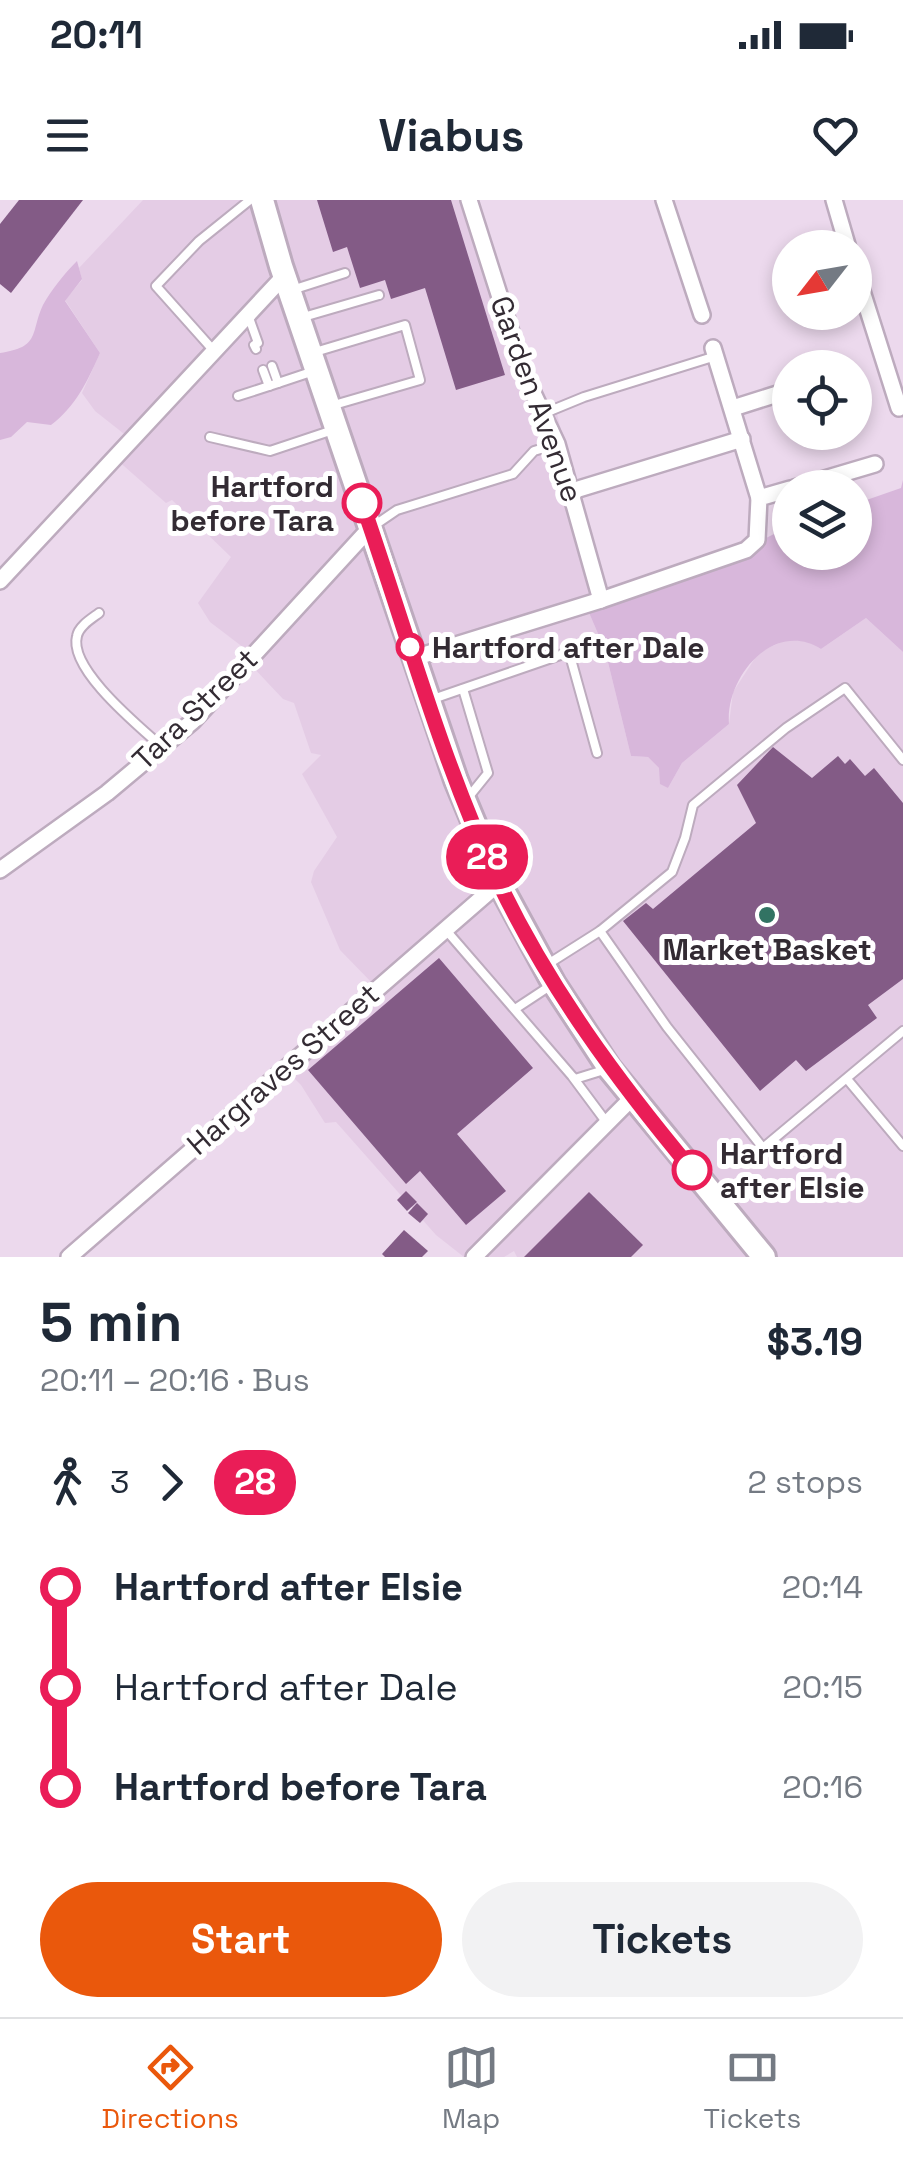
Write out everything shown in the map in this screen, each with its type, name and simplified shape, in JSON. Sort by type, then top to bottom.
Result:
[{"type":"main road","points":[[262,200],[428,701],[464,802],[499,883],[549,975],[609,1068],[764,1257]]},
{"type":"street","name":"Garden Avenue","points":[[469,200],[524,376],[558,444],[602,600]]},
{"type":"street","points":[[664,200],[702,315]]},
{"type":"street","points":[[834,200],[843,230]]},
{"type":"street","points":[[0,581],[248,315],[288,282]]},
{"type":"street","points":[[872,324],[898,408]]},
{"type":"street","points":[[414,658],[602,600],[746,550],[757,540],[760,498],[714,352]]},
{"type":"street","points":[[733,408],[772,396]]},
{"type":"street","points":[[572,491],[742,439]]},
{"type":"street","points":[[854,470],[875,464]]},
{"type":"street","points":[[760,498],[772,494]]},
{"type":"street","name":"Tara Street","points":[[0,869],[94,803],[162,748],[371,527]]},
{"type":"street","name":"Hargraves Street","points":[[69,1257],[499,883]]},
{"type":"street","points":[[474,1257],[632,1098]]},
{"type":"lane","points":[[214,352],[156,286],[199,242],[250,200]]},
{"type":"lane","points":[[288,282],[346,273]]},
{"type":"lane","points":[[300,318],[380,295]]},
{"type":"lane","points":[[248,315],[260,346]]},
{"type":"lane","points":[[210,437],[270,451],[334,417],[420,380],[405,324],[314,361],[273,385],[238,396]]},
{"type":"lane","points":[[544,414],[714,352]]},
{"type":"lane","points":[[268,368],[273,385]]},
{"type":"lane","points":[[371,527],[397,510],[513,474],[534,451],[558,444]]},
{"type":"lane","points":[[98,613],[76,636],[83,666],[162,748]]},
{"type":"lane","points":[[428,701],[568,652],[597,753]]},
{"type":"lane","points":[[515,1010],[549,975],[672,872],[693,804],[786,728],[845,688],[903,760]]},
{"type":"lane","points":[[462,689],[488,773],[464,802]]},
{"type":"lane","points":[[445,929],[575,1079],[606,1123]]},
{"type":"lane","points":[[600,931],[668,1027],[763,1148],[902,1035]]},
{"type":"lane","points":[[575,1079],[609,1068]]},
{"type":"lane","points":[[847,1079],[903,1146]]},
{"type":"shaded area","points":[[143,200],[470,200],[530,377],[557,414],[602,591],[584,601],[605,650],[631,756],[648,757],[659,768],[668,788],[682,763],[729,724],[733,692],[759,652],[788,639],[810,642],[821,649],[866,618],[903,652],[903,1257],[517,1257],[514,1251],[504,1257],[464,1257],[436,1235],[336,1122],[325,1123],[301,1085],[284,1068],[374,985],[340,950],[311,882],[337,837],[302,774],[321,755],[311,753],[294,703],[283,699],[248,662],[248,651],[210,622],[198,603],[231,557],[172,500],[166,503],[116,459],[128,437],[95,411],[82,393],[100,353],[65,300],[82,280],[79,268]]},
{"type":"shaded area","points":[[77,261],[82,279],[65,301],[100,353],[80,393],[60,418],[51,425],[27,422],[11,437],[0,440],[0,353],[28,343],[46,299]]},
{"type":"shaded area","points":[[903,480],[903,652],[866,618],[821,649],[786,641],[770,647],[744,672],[735,688],[729,724],[682,763],[668,788],[660,784],[659,768],[648,757],[631,756],[605,650],[584,601],[772,535],[772,570],[872,570],[872,498],[901,488]]},
{"type":"building","points":[[19,200],[83,200],[11,293],[0,284],[0,224]]},
{"type":"building","points":[[317,200],[451,200],[505,375],[456,390],[425,288],[391,299],[385,280],[360,288],[347,247],[333,252]]},
{"type":"building","name":"Market Basket","points":[[773,747],[812,778],[838,756],[845,764],[850,759],[865,776],[874,768],[903,803],[903,979],[868,1005],[877,1018],[806,1071],[796,1060],[760,1091],[623,921],[646,903],[653,909],[756,823],[737,785]]},
{"type":"building","points":[[439,958],[533,1068],[457,1134],[506,1191],[466,1225],[420,1171],[406,1184],[308,1070]]},
{"type":"building","points":[[406,1191],[417,1202],[407,1211],[397,1200]]},
{"type":"building","points":[[589,1192],[643,1245],[631,1257],[524,1257]]},
{"type":"building","points":[[417,1203],[428,1214],[420,1223],[408,1213]]},
{"type":"building","points":[[404,1230],[428,1251],[422,1257],[385,1257],[382,1254]]},
{"type":"bus line","name":"28","points":[[362,503],[456,780],[499,883],[590,1042],[692,1170]]},
{"type":"place","name":"Hartford before Tara","points":[[362,503]]},
{"type":"place","name":"Hartford after Dale","points":[[410,647]]},
{"type":"place","name":"Market Basket","points":[[767,915]]},
{"type":"place","name":"Hartford after Elsie","points":[[692,1170]]}]
